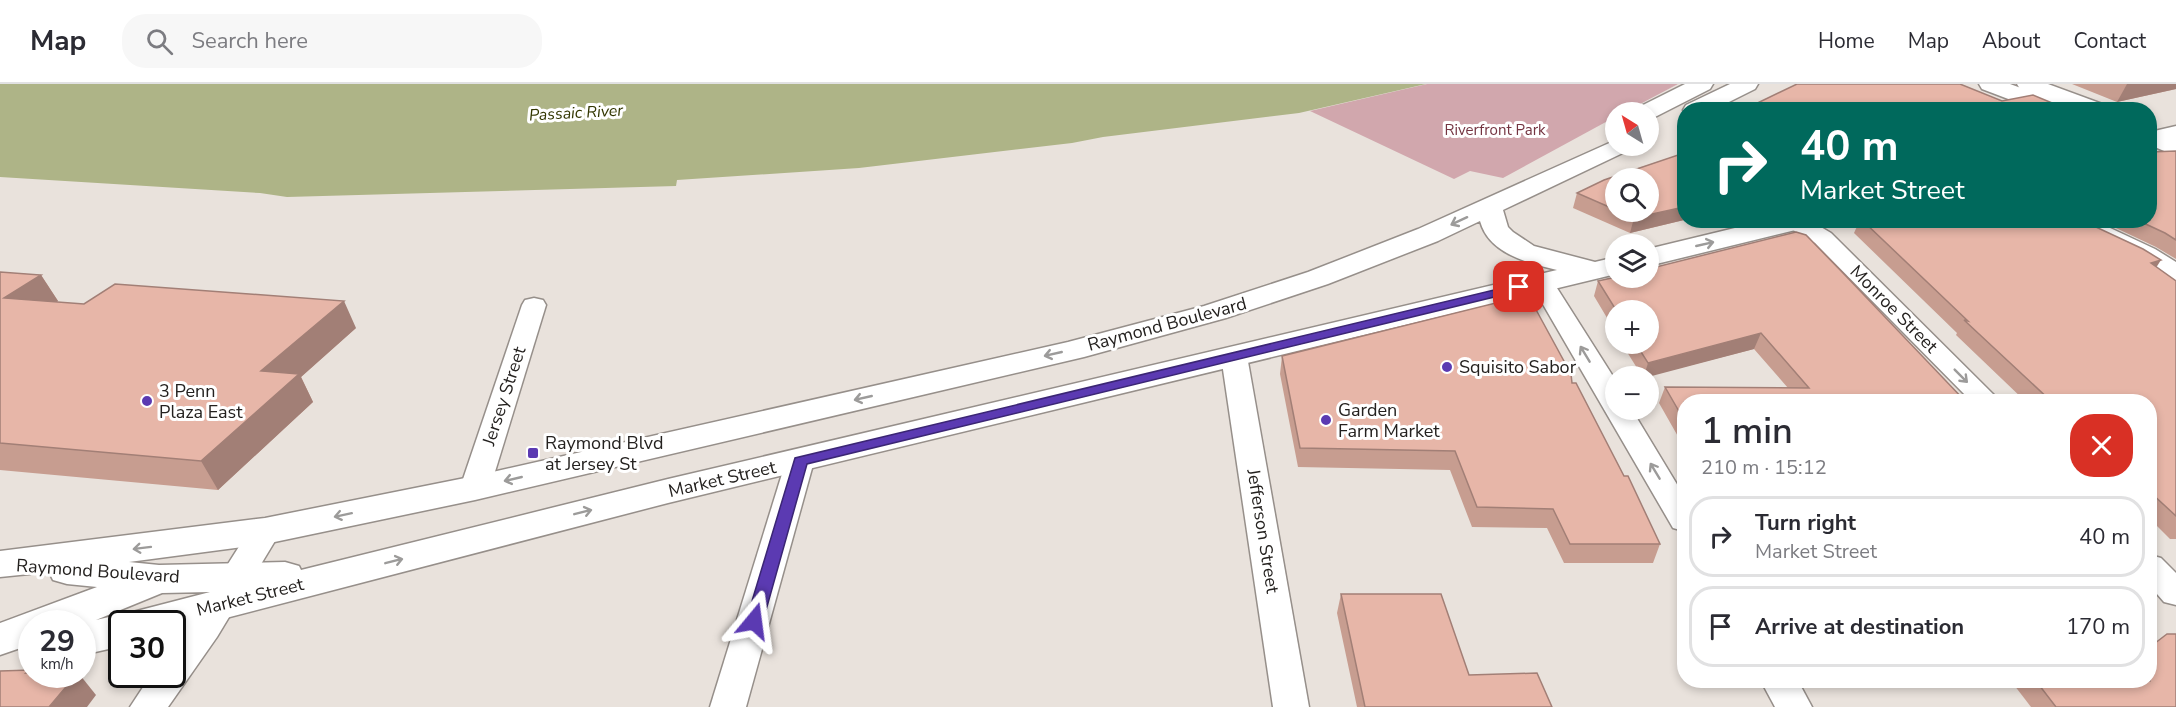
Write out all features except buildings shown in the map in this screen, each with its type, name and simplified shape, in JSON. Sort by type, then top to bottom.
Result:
[{"type":"main road","points":[[1659,106],[1702,84]]},
{"type":"main road","points":[[1710,102],[1747,84]]},
{"type":"main road","points":[[1990,84],[2038,102]]},
{"type":"main road","points":[[2028,84],[2076,102]]},
{"type":"main road","points":[[1659,126],[1677,117]]},
{"type":"main road","points":[[2157,137],[2176,133]]},
{"type":"main road","points":[[1524,189],[1572,151],[1605,134]]},
{"type":"main road","points":[[2157,141],[2176,149]]},
{"type":"main road","name":"Raymond Boulevard","points":[[475,488],[1073,350],[1268,296],[1428,235],[1605,152]]},
{"type":"main road","points":[[1490,206],[1496,229],[1508,242],[1527,253],[1564,264],[1605,267]]},
{"type":"main road","points":[[1659,255],[1770,228]]},
{"type":"main road","points":[[2087,228],[2145,255],[2176,274]]},
{"type":"main road","points":[[1234,356],[1239,335],[1245,326],[1374,274],[1428,235]]},
{"type":"main road","name":"Market Street","points":[[180,610],[229,591],[337,576],[668,491],[1605,267]]},
{"type":"main road","points":[[80,610],[159,579],[254,532],[475,488]]},
{"type":"main road","name":"Raymond Boulevard","points":[[1,567],[254,532]]},
{"type":"main road","name":"Raymond Boulevard","points":[[1,567],[159,579],[229,591]]},
{"type":"main road","points":[[0,639],[18,633]]},
{"type":"main road","points":[[0,654],[18,652]]},
{"type":"street","name":"Monroe Street","points":[[1809,228],[1823,238],[1979,394]]},
{"type":"street","points":[[1542,282],[1605,386]]},
{"type":"street","name":"Jersey Street","points":[[475,488],[534,305]]},
{"type":"street","name":"Jefferson Street","points":[[1234,356],[1291,707]]},
{"type":"street","points":[[1625,420],[1677,509]]},
{"type":"street","points":[[728,707],[800,461]]},
{"type":"street","points":[[186,654],[229,591],[254,532]]},
{"type":"street","points":[[2157,573],[2176,593]]},
{"type":"street","points":[[148,707],[162,688]]},
{"type":"street","points":[[1783,688],[1794,707]]},
{"type":"green space","name":"Riverfront Park","points":[[1427,84],[1678,84],[1644,102],[1605,102],[1605,122],[1503,178],[1470,171],[1454,179],[1310,111]]},
{"type":"water","name":"Passaic River","points":[[0,84],[1426,84],[1299,113],[859,168],[677,180],[676,186],[287,197],[260,193],[0,177]]},
{"type":"place","name":"Squisito Sabor","points":[[1447,367]]},
{"type":"place","name":"3 Penn Plaza East","points":[[147,401]]},
{"type":"place","name":"Garden Farm Market","points":[[1326,420]]},
{"type":"place","name":"Raymond Blvd at Jersey St","points":[[533,453]]},
{"type":"route","points":[[754,621],[800,461],[1519,287]]}]
